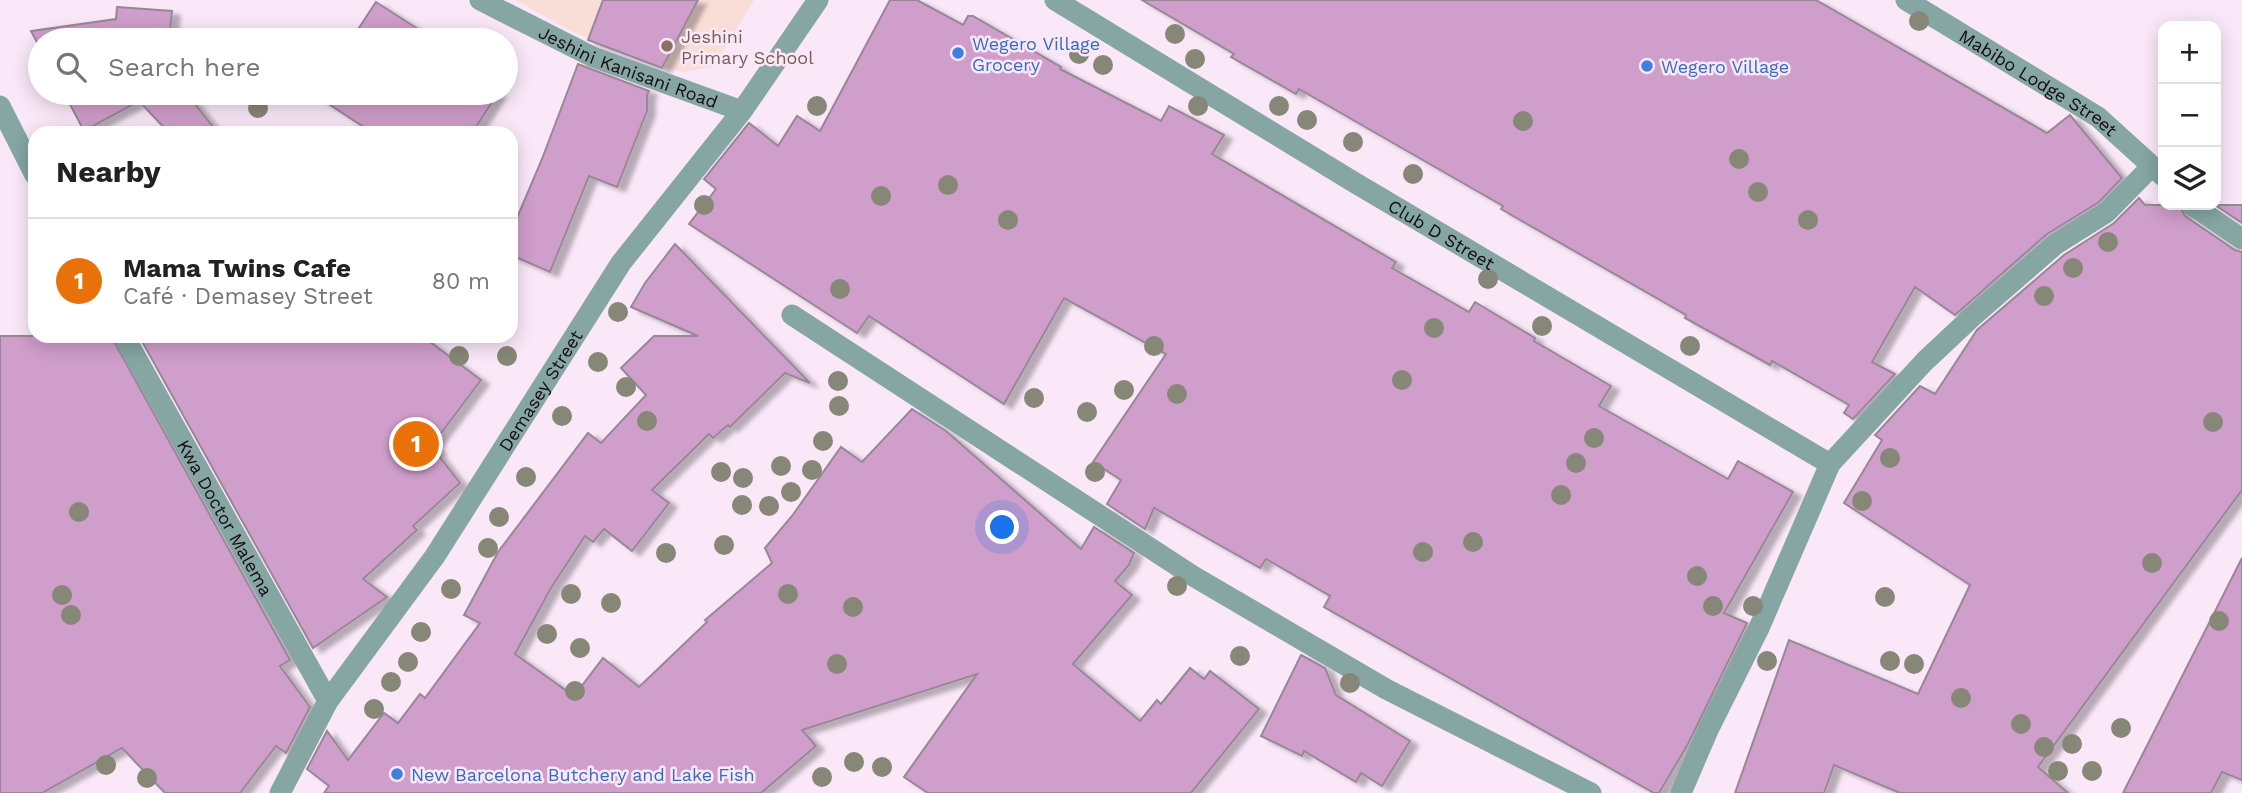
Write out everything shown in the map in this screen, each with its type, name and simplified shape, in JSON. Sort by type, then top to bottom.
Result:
[{"type":"street","name":"Jeshini Kanisani Road","points":[[480,0],[593,57],[742,111]]},
{"type":"street","name":"Demasey Street","points":[[280,793],[328,701],[435,555],[621,264],[742,111],[818,0]]},
{"type":"street","name":"Club D Street","points":[[1055,0],[1352,181],[1830,464]]},
{"type":"street","name":"Mabibo Lodge Street","points":[[1906,0],[2098,117],[2158,171]]},
{"type":"street","points":[[0,106],[28,161]]},
{"type":"street","points":[[1681,793],[1708,730],[1759,628],[1830,464],[1925,361],[1972,316],[2056,244],[2107,212],[2158,171]]},
{"type":"street","points":[[2199,210],[2242,239]]},
{"type":"street","points":[[792,315],[1193,576],[1385,689],[1591,793]]},
{"type":"street","name":"Kwa Doctor Malema","points":[[128,343],[328,701]]},
{"type":"shaded area","name":"Jeshini Primary School","points":[[516,0],[754,0],[713,67],[683,72],[646,63],[569,30]]},
{"type":"building","points":[[603,0],[698,0],[662,68],[588,40]]},
{"type":"building","points":[[890,0],[917,0],[963,25],[968,16],[973,16],[1061,67],[1060,69],[1161,121],[1169,106],[1224,135],[1212,154],[1396,262],[1392,268],[1469,312],[1475,302],[1535,338],[1534,341],[1611,386],[1599,406],[1728,479],[1738,461],[1793,492],[1724,613],[1747,623],[1688,744],[1659,793],[1654,793],[1324,607],[1330,596],[1266,559],[1260,568],[1154,508],[1145,529],[1107,504],[1121,480],[1093,462],[1166,354],[1064,298],[1004,404],[869,316],[857,333],[689,224],[716,189],[704,179],[749,123],[778,146],[797,116],[820,131]]},
{"type":"building","points":[[1142,0],[1816,0],[2047,133],[2070,115],[2122,178],[2099,202],[2047,234],[1955,315],[1915,287],[1872,362],[1895,374],[1853,419],[1844,413],[1849,405],[1772,361],[1770,365],[1685,318],[1686,315],[1501,209],[1503,206],[1299,89],[1296,94],[1231,57],[1234,54]]},
{"type":"building","points":[[376,2],[416,28],[359,28]]},
{"type":"building","points":[[117,7],[172,11],[170,28],[52,28],[116,19]]},
{"type":"building","points":[[578,64],[649,91],[647,111],[617,187],[589,176],[550,272],[518,258],[518,216]]},
{"type":"building","points":[[70,105],[132,105],[93,126],[81,126]]},
{"type":"building","points":[[143,105],[196,105],[212,126],[162,126]]},
{"type":"building","points":[[330,105],[490,105],[477,126],[362,126]]},
{"type":"building","points":[[2139,198],[2145,205],[2158,205],[2158,210],[2182,210],[2185,216],[2242,252],[2242,490],[2038,767],[2068,793],[1900,793],[1834,765],[1824,793],[1735,793],[1789,640],[1918,694],[1970,585],[1844,503],[1882,440],[1875,435],[1920,386],[1935,394],[1977,330],[2064,255],[2114,223]]},
{"type":"building","points":[[2221,205],[2242,205],[2242,223],[2221,209]]},
{"type":"building","points":[[675,244],[810,383],[785,373],[730,427],[728,425],[713,438],[709,434],[652,490],[669,503],[632,551],[604,529],[593,542],[585,536],[551,588],[515,654],[574,696],[603,658],[639,687],[707,622],[705,620],[772,563],[765,548],[792,516],[841,447],[862,462],[912,409],[946,431],[1081,549],[1094,527],[1134,553],[1129,565],[1115,581],[1132,595],[1073,664],[1140,721],[1157,700],[1161,704],[1190,668],[1204,679],[1210,671],[1259,709],[1191,793],[928,793],[904,777],[977,674],[802,730],[816,746],[761,793],[324,793],[329,786],[307,769],[327,731],[348,760],[384,713],[398,723],[420,694],[425,698],[480,623],[464,615],[498,552],[588,433],[601,443],[646,395],[621,368],[654,336],[698,336],[631,307],[645,283]]},
{"type":"building","points":[[0,336],[28,336],[28,343],[115,343],[290,660],[280,666],[310,707],[286,753],[276,746],[240,793],[165,793],[122,748],[42,793],[0,793]]},
{"type":"building","points":[[143,343],[431,343],[481,380],[433,444],[460,483],[413,526],[417,530],[363,579],[387,597],[313,648]]},
{"type":"building","points":[[2242,558],[2242,780],[2222,772],[2211,793],[2123,793]]},
{"type":"building","points":[[1301,655],[1325,668],[1336,695],[1410,741],[1382,786],[1361,773],[1356,782],[1304,751],[1302,756],[1261,736]]},
{"type":"place","name":"Jeshini Primary School","points":[[667,46]]},
{"type":"place","name":"Wegero Village Grocery","points":[[958,53]]},
{"type":"place","name":"Wegero Village","points":[[1647,66]]},
{"type":"place","name":"Mama Twins Cafe","points":[[416,444]]},
{"type":"place","name":"New Barcelona Butchery and Lake Fish","points":[[397,774]]}]
